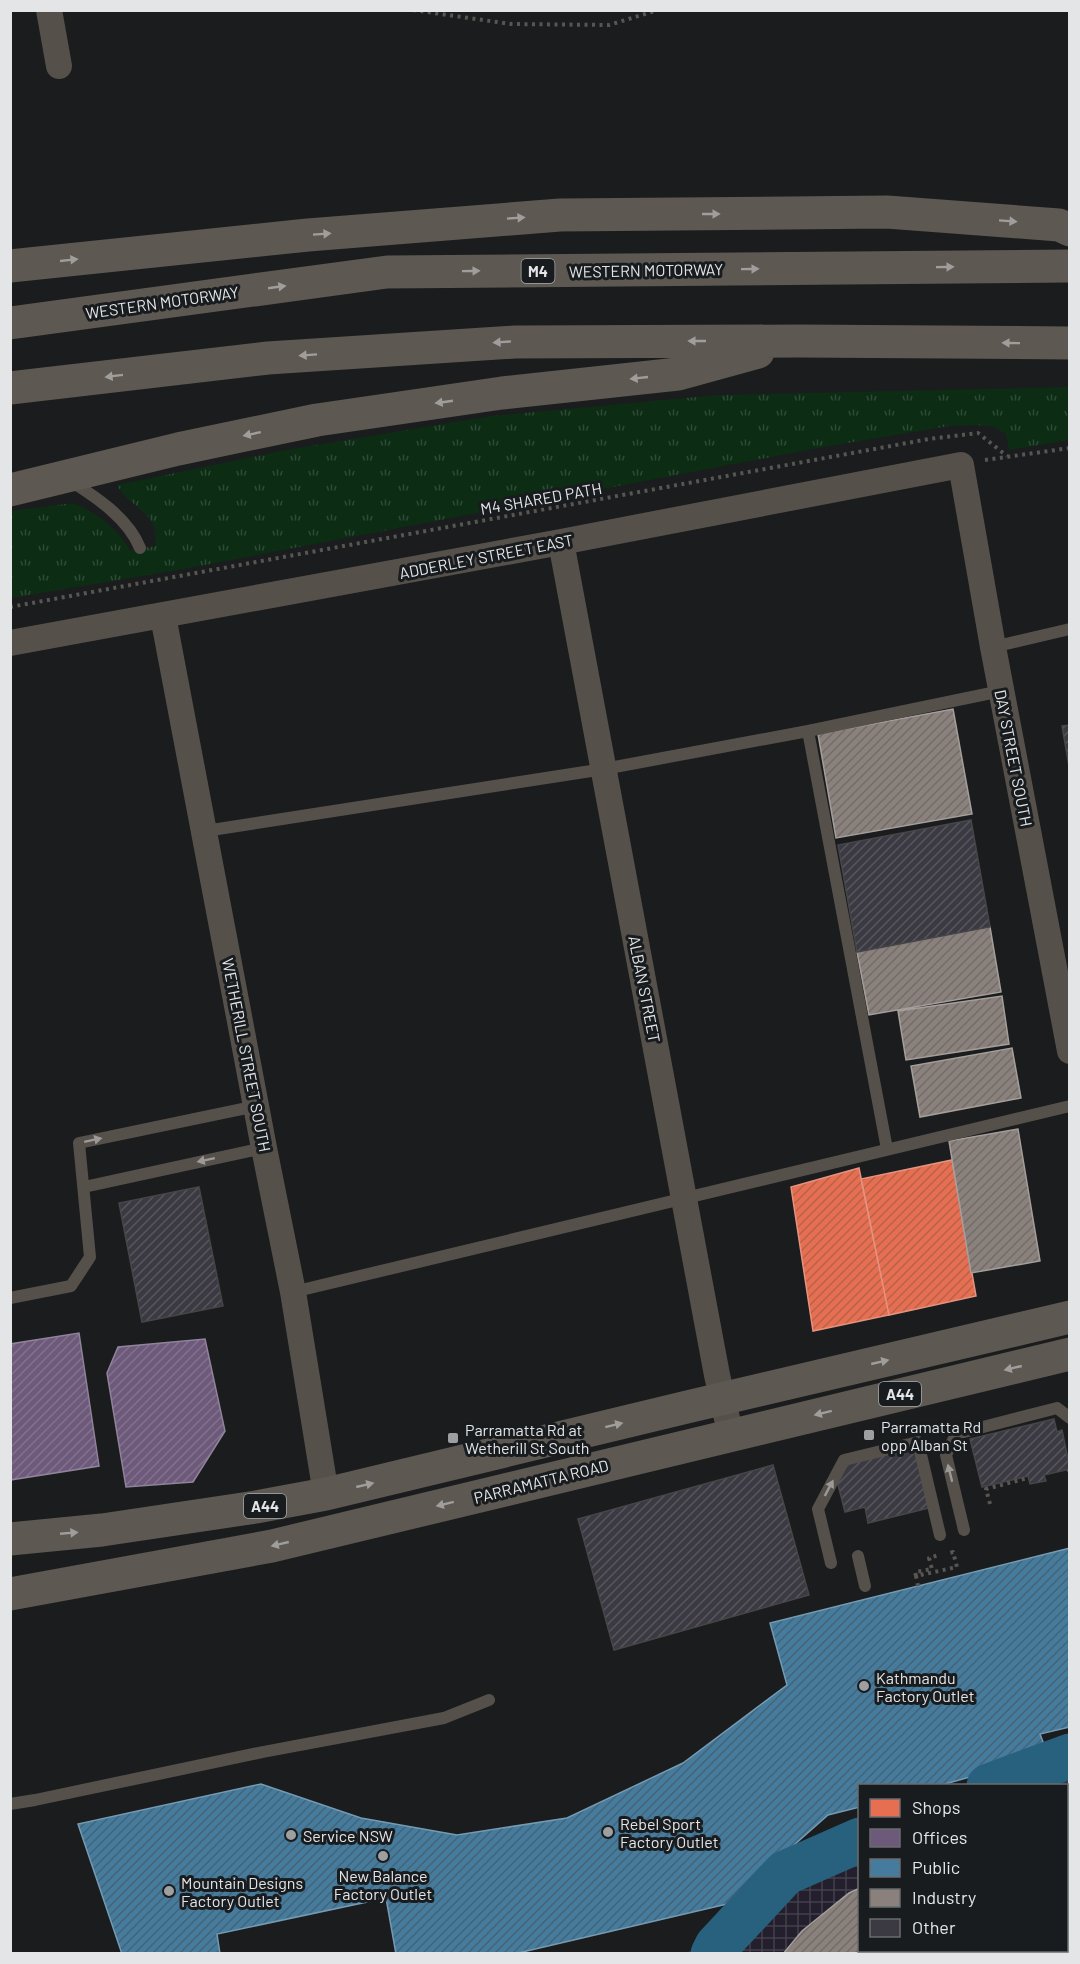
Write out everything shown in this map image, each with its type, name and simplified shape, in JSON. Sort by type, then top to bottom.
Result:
[{"type":"highway","points":[[10,266],[308,235],[560,215],[887,212],[1059,225],[1070,230]]},
{"type":"highway","name":"WESTERN MOTORWAY","points":[[10,323],[387,272],[1070,266]]},
{"type":"highway","points":[[10,490],[178,449],[317,420],[502,393],[678,374],[798,341]]},
{"type":"highway","points":[[10,388],[268,358],[515,342],[1070,343]]},
{"type":"highway","name":"A44","points":[[10,1539],[102,1530],[326,1494],[1070,1317]]},
{"type":"highway","name":"PARRAMATTA ROAD","points":[[10,1594],[272,1545],[1070,1354]]},
{"type":"street","points":[[49,10],[59,66]]},
{"type":"street","name":"ADDERLEY STREET EAST","points":[[10,643],[561,542],[961,465]]},
{"type":"street","name":"DAY STREET SOUTH","points":[[961,465],[1001,691],[1070,1051]]},
{"type":"street","name":"ALBAN STREET","points":[[561,542],[722,1399],[731,1436]]},
{"type":"street","name":"WETHERILL STREET SOUTH","points":[[163,616],[293,1292],[326,1494]]},
{"type":"lane","points":[[63,477],[106,507],[134,534],[140,548]]},
{"type":"lane","points":[[993,647],[1070,629]]},
{"type":"lane","points":[[205,831],[604,769],[808,731],[1001,691]]},
{"type":"lane","points":[[808,731],[887,1149]]},
{"type":"lane","points":[[10,1298],[71,1286],[90,1257],[79,1143],[256,1106]]},
{"type":"lane","points":[[293,1292],[1070,1106]]},
{"type":"lane","points":[[84,1187],[264,1148]]},
{"type":"lane","points":[[964,1530],[945,1455],[956,1434],[1057,1408],[1070,1418]]},
{"type":"lane","points":[[831,1563],[818,1509],[844,1460],[918,1442],[940,1535]]},
{"type":"lane","points":[[858,1556],[865,1586]]},
{"type":"lane","points":[[10,1804],[263,1752],[444,1718],[489,1700]]},
{"type":"path","points":[[413,10],[511,24],[609,25],[658,10]]},
{"type":"path","name":"M4 SHARED PATH","points":[[10,607],[929,439],[978,433],[1007,456],[1070,448]]},
{"type":"path","points":[[990,1504],[986,1489],[1028,1478]]},
{"type":"path","points":[[916,1576],[957,1567],[953,1552],[929,1558],[932,1569],[915,1572],[918,1586]]},
{"type":"shaded area","points":[[1069,1756],[1069,1953],[676,1954],[717,1946],[785,1873],[858,1840],[858,1952],[1068,1952],[1068,1784],[992,1784]]},
{"type":"green space","points":[[1069,387],[1069,440],[1009,450],[1006,434],[994,427],[949,426],[818,448],[178,570],[11,598],[10,511],[73,503],[101,518],[118,533],[130,550],[156,546],[153,524],[117,485],[286,450],[492,416],[718,395]]},
{"type":"building: Shops","points":[[952,1160],[976,1296],[889,1315],[861,1179]]},
{"type":"building: Shops","points":[[859,1168],[889,1315],[813,1331],[791,1187]]},
{"type":"building: Offices","points":[[79,1333],[99,1466],[10,1480],[10,1344]]},
{"type":"building: Offices","points":[[205,1339],[225,1431],[193,1482],[126,1487],[107,1373],[118,1347]]},
{"type":"building: Public","points":[[1070,1548],[1070,1727],[1040,1734],[1048,1755],[945,1784],[858,1784],[858,1808],[828,1815],[727,1904],[514,1954],[396,1954],[386,1898],[217,1934],[220,1954],[122,1954],[78,1824],[261,1784],[361,1818],[457,1835],[567,1818],[683,1763],[787,1685],[770,1623]]},
{"type":"building: Industry","points":[[953,709],[972,814],[836,838],[818,734]]},
{"type":"building: Industry","points":[[990,927],[1001,992],[869,1015],[857,952]]},
{"type":"building: Industry","points":[[1002,996],[1009,1044],[906,1060],[898,1011]]},
{"type":"building: Industry","points":[[1012,1048],[1021,1098],[920,1117],[911,1066]]},
{"type":"building: Industry","points":[[1018,1129],[1040,1261],[971,1273],[949,1141]]},
{"type":"building: Industry","points":[[1068,1808],[1070,1808],[1070,1954],[783,1954],[802,1931],[849,1893],[858,1889],[858,1952],[1068,1952]]},
{"type":"building: Other","points":[[1070,725],[1070,772],[1062,726]]},
{"type":"building: Other","points":[[971,820],[990,927],[857,952],[838,845]]},
{"type":"building: Other","points":[[199,1187],[223,1306],[142,1322],[119,1203]]},
{"type":"building: Other","points":[[1054,1419],[1057,1432],[1062,1430],[1070,1469],[1044,1475],[1046,1481],[1030,1484],[1028,1476],[982,1487],[970,1439]]},
{"type":"building: Other","points":[[913,1445],[929,1508],[868,1523],[865,1507],[845,1512],[836,1477],[845,1461]]},
{"type":"building: Other","points":[[773,1465],[809,1595],[614,1650],[578,1519]]},
{"type":"waterway","points":[[994,1784],[1070,1756]]},
{"type":"waterway","points":[[713,1954],[717,1946],[785,1873],[858,1841]]},
{"type":"place","name":"Parramatta Rd opp Alban St","points":[[869,1435]]},
{"type":"place","name":"Parramatta Rd at Wetherill St South","points":[[453,1438]]},
{"type":"place","name":"Kathmandu Factory Outlet","points":[[864,1686]]},
{"type":"place","name":"Rebel Sport Factory Outlet","points":[[608,1832]]},
{"type":"place","name":"Service NSW","points":[[291,1835]]},
{"type":"place","name":"New Balance Factory Outlet","points":[[383,1856]]},
{"type":"place","name":"Mountain Designs Factory Outlet","points":[[169,1891]]}]
